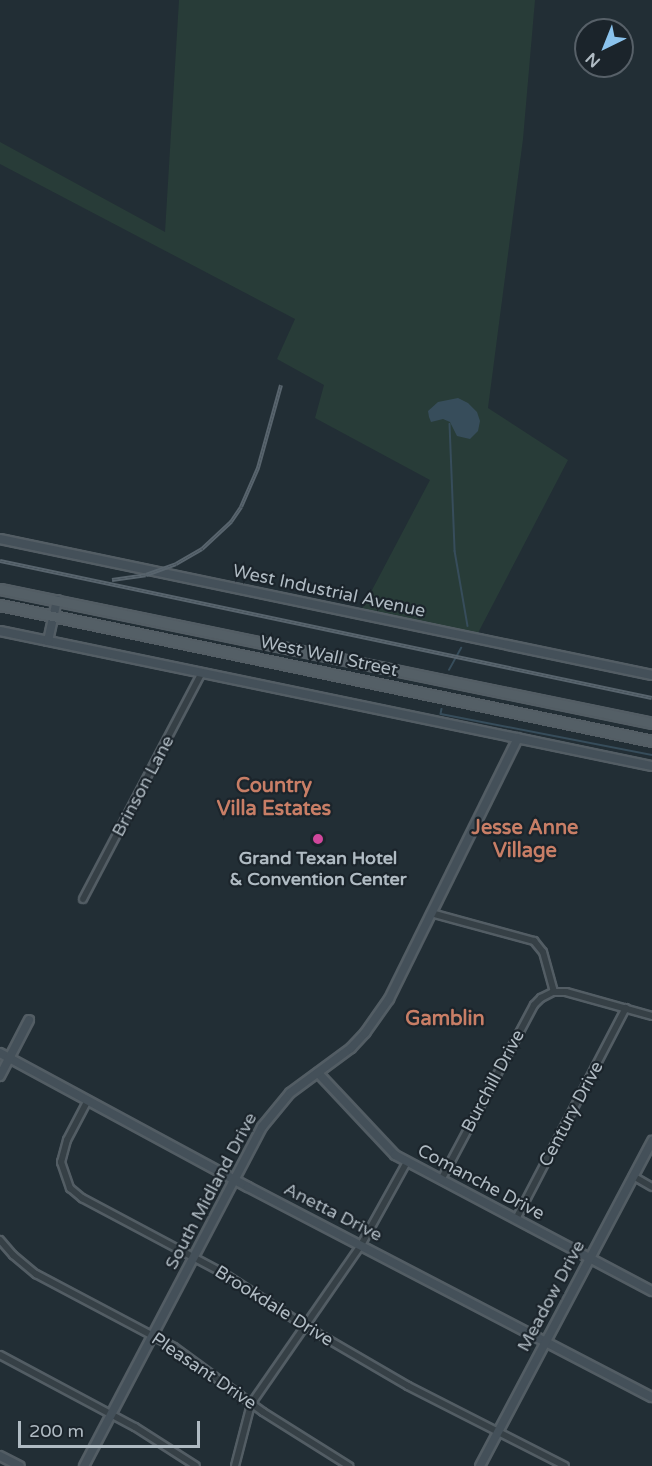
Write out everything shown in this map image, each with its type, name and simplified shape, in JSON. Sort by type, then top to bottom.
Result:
[{"type":"main road","name":"West Wall Street","points":[[0,589],[652,723]]},
{"type":"main road","name":"West Wall Street","points":[[0,604],[652,741]]},
{"type":"street","name":"West Industrial Avenue","points":[[0,539],[652,675]]},
{"type":"street","points":[[48,641],[57,600]]},
{"type":"street","points":[[0,632],[652,766]]},
{"type":"street","name":"Brinson Lane","points":[[83,899],[202,672]]},
{"type":"street","name":"South Midland Drive","points":[[84,1466],[273,1111],[295,1089],[351,1048],[389,999],[518,738]]},
{"type":"street","points":[[431,913],[534,941],[543,952],[554,992],[568,992],[652,1016]]},
{"type":"street","name":"Burchill Drive","points":[[441,1180],[534,1005],[541,998],[554,992]]},
{"type":"street","name":"Century Drive","points":[[516,1219],[626,1008]]},
{"type":"street","points":[[0,1076],[28,1020]]},
{"type":"street","name":"Anetta Drive","points":[[0,1053],[652,1397]]},
{"type":"street","name":"Comanche Drive","points":[[318,1074],[395,1155],[652,1291]]},
{"type":"street","name":"Brookdale Drive","points":[[88,1100],[67,1140],[61,1162],[70,1188],[82,1198],[194,1256],[305,1326],[398,1380],[565,1466]]},
{"type":"street","name":"Meadow Drive","points":[[480,1466],[652,1141]]},
{"type":"street","points":[[235,1466],[251,1404],[361,1245],[407,1162]]},
{"type":"street","points":[[633,1176],[652,1186]]},
{"type":"street","name":"Pleasant Drive","points":[[0,1240],[12,1255],[36,1274],[174,1347],[251,1404],[348,1466]]},
{"type":"street","points":[[0,1355],[112,1414],[196,1466]]},
{"type":"street","points":[[0,1456],[20,1466]]},
{"type":"green space","points":[[179,0],[535,0],[523,139],[488,408],[568,460],[478,633],[362,609],[430,480],[315,418],[324,385],[277,359],[295,319],[0,164],[0,142],[165,232]]},
{"type":"water","points":[[458,398],[468,403],[477,412],[480,421],[478,431],[470,439],[457,436],[450,422],[443,419],[431,422],[429,417],[428,411],[438,402]]},
{"type":"waterway","points":[[450,424],[455,551],[468,626]]},
{"type":"waterway","points":[[449,670],[461,648]]},
{"type":"waterway","points":[[442,709],[441,714],[652,755]]},
{"type":"railway","points":[[112,580],[146,575],[176,564],[202,549],[231,522],[241,507],[258,468],[281,385]]},
{"type":"railway","points":[[0,561],[652,698]]},
{"type":"place","name":"Grand Texan Hotel & Convention Center","points":[[318,839]]},
{"type":"district","name":"Country Villa Estates","points":[[274,798]]},
{"type":"district","name":"Jesse Anne Village","points":[[525,840]]},
{"type":"district","name":"Gamblin","points":[[445,1019]]}]
